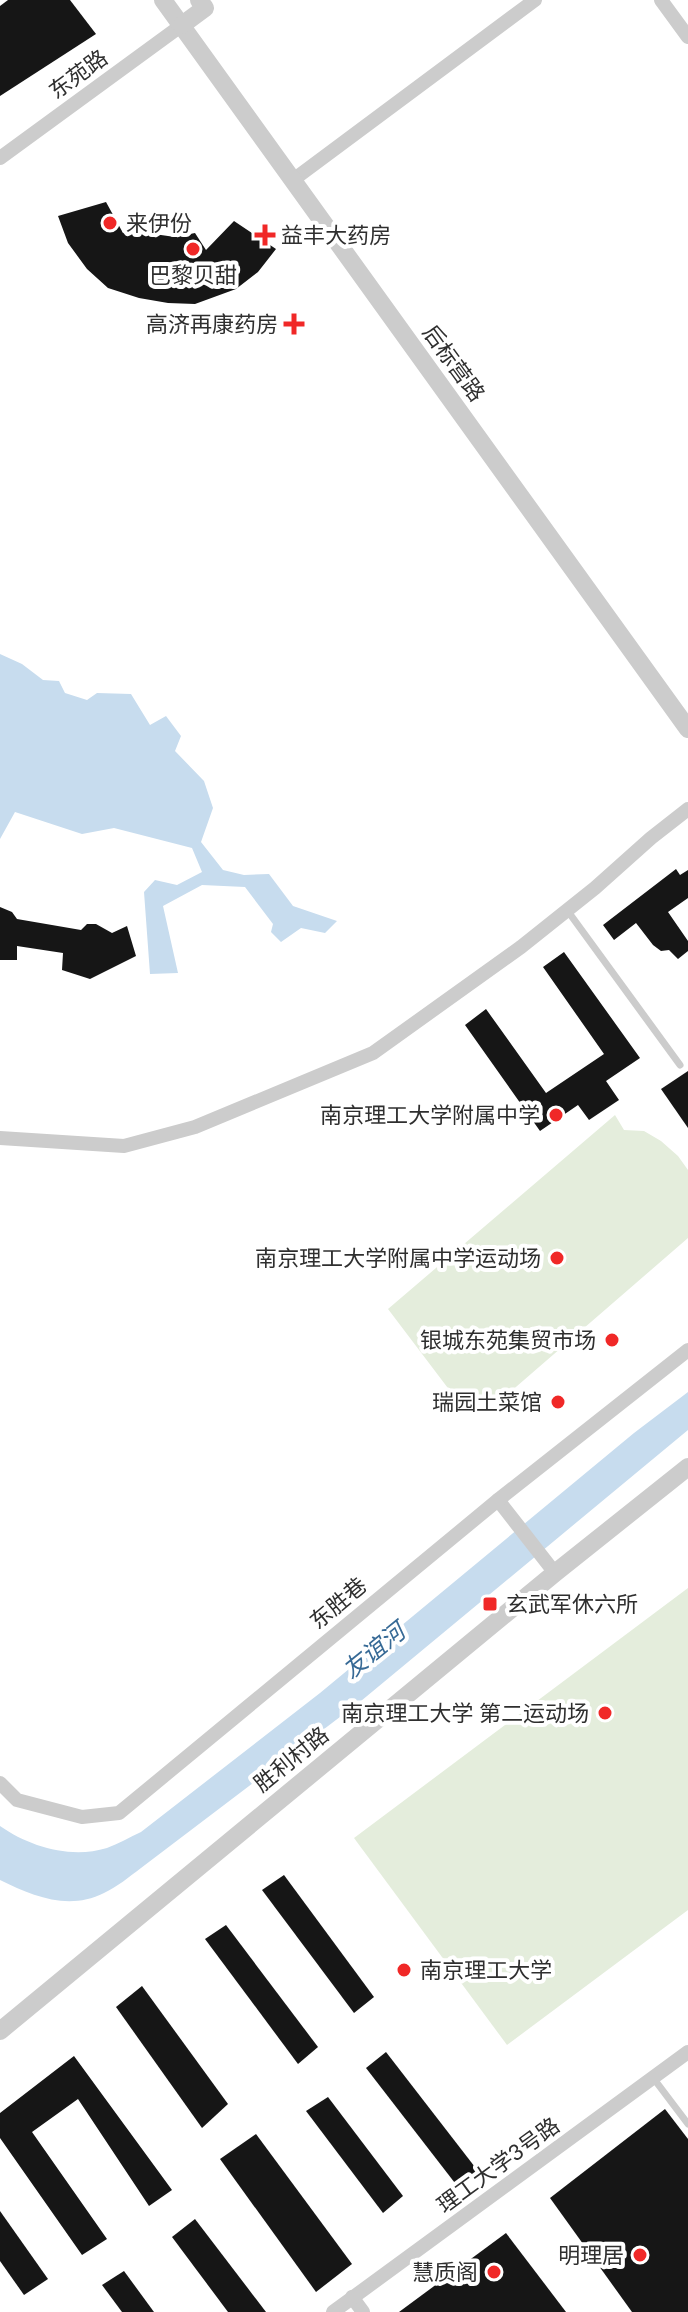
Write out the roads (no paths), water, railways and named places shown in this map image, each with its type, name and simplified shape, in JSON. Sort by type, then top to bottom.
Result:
[{"type":"street","name":"后标营路","points":[[163,0],[688,729]]},
{"type":"street","points":[[182,25],[205,8],[199,0]]},
{"type":"street","points":[[661,0],[688,37]]},
{"type":"street","points":[[293,180],[525,3]]},
{"type":"street","name":"东苑路","points":[[0,158],[182,25]]},
{"type":"street","points":[[0,1138],[124,1146],[195,1127],[373,1053],[521,947],[688,809]]},
{"type":"street","name":"东胜巷","points":[[0,1783],[17,1800],[82,1817],[119,1813],[502,1506],[688,1350]]},
{"type":"street","name":"胜利村路","points":[[0,2031],[688,1467]]},
{"type":"street","points":[[502,1506],[555,1573]]},
{"type":"street","name":"理工大学3号路","points":[[333,2312],[688,2052]]},
{"type":"street","points":[[352,2297],[363,2312]]},
{"type":"lane","points":[[567,910],[680,1065]]},
{"type":"lane","points":[[654,2079],[688,2124]]},
{"type":"water","points":[[0,654],[22,664],[43,680],[59,681],[65,693],[87,700],[97,693],[131,694],[150,725],[166,716],[181,736],[175,751],[204,781],[213,808],[201,842],[223,870],[244,875],[269,874],[293,906],[337,921],[325,933],[301,928],[281,942],[271,932],[273,924],[245,887],[202,885],[163,906],[178,973],[150,974],[144,892],[155,880],[177,885],[202,872],[192,848],[114,828],[82,834],[15,812],[0,839]]},
{"type":"water","name":"友谊河","points":[[688,1392],[688,1430],[361,1701],[123,1882],[91,1898],[64,1901],[38,1896],[0,1880],[0,1826],[38,1845],[79,1852],[107,1848],[141,1832],[320,1693],[634,1433]]},
{"type":"place","name":"来伊份","points":[[110,223]]},
{"type":"place","name":"益丰大药房","points":[[265,235]]},
{"type":"place","name":"巴黎贝甜","points":[[193,249]]},
{"type":"place","name":"高济再康药房","points":[[294,324]]},
{"type":"place","name":"南京理工大学附属中学","points":[[556,1115]]},
{"type":"place","name":"南京理工大学附属中学运动场","points":[[557,1258]]},
{"type":"place","name":"银城东苑集贸市场","points":[[612,1340]]},
{"type":"place","name":"瑞园土菜馆","points":[[558,1402]]},
{"type":"place","name":"玄武军休六所","points":[[490,1604]]},
{"type":"place","name":"南京理工大学 第二运动场","points":[[605,1713]]},
{"type":"place","name":"南京理工大学","points":[[404,1970]]},
{"type":"place","name":"明理居","points":[[640,2255]]},
{"type":"place","name":"慧质阁","points":[[494,2272]]}]
